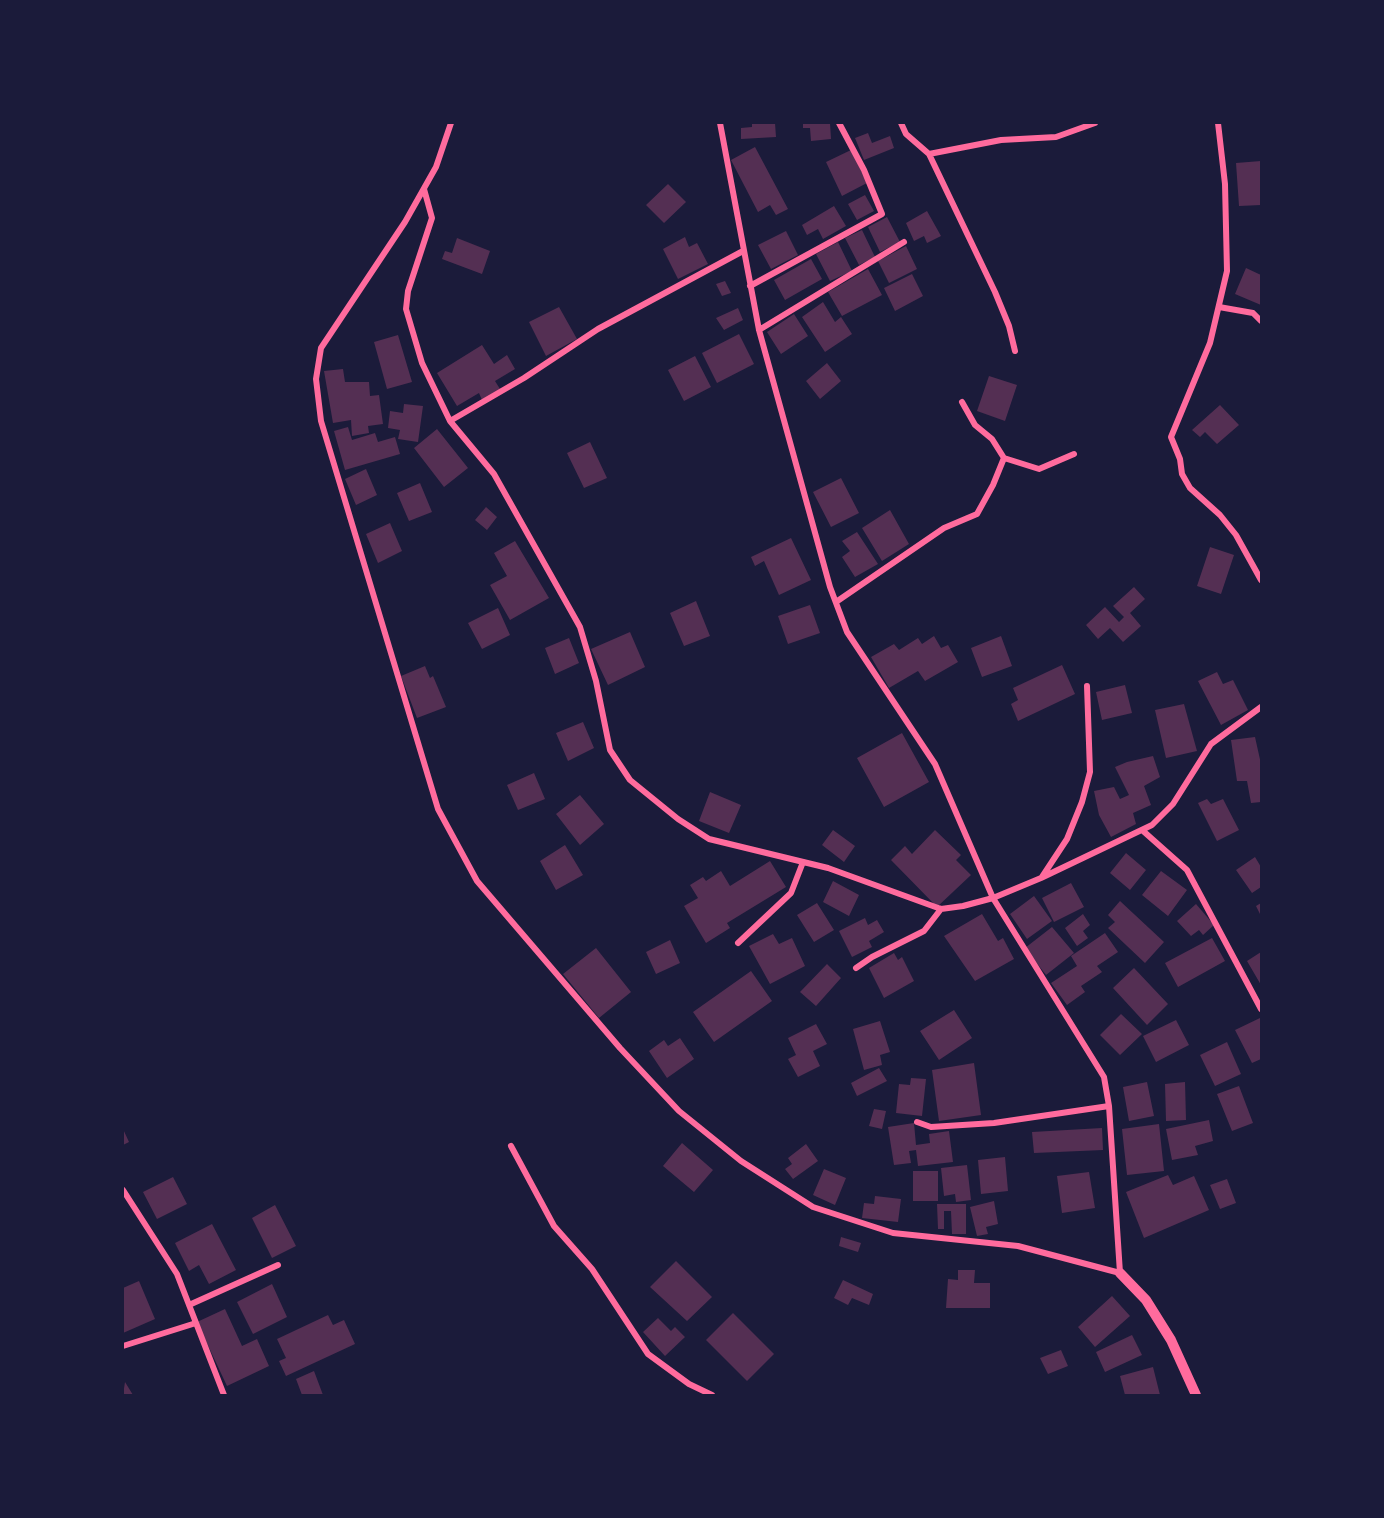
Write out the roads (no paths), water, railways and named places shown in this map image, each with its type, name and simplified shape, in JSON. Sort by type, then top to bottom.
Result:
[{"type":"street","points":[[451,123],[436,167],[405,222],[321,348],[316,379],[321,421],[438,809],[477,881],[613,1040],[679,1111],[741,1161],[813,1207],[893,1233],[1018,1246],[1120,1273],[1146,1300],[1171,1340],[1196,1395]]},
{"type":"street","points":[[720,123],[759,330],[836,602],[847,632],[935,764],[993,898],[1104,1077],[1109,1106],[1120,1273]]},
{"type":"street","points":[[750,286],[882,214],[864,170],[839,123]]},
{"type":"street","points":[[901,123],[906,134],[929,154],[995,292],[1009,326],[1015,351]]},
{"type":"street","points":[[929,154],[1001,140],[1056,138],[1095,123]]},
{"type":"street","points":[[1218,123],[1224,184],[1227,271],[1210,343],[1171,437],[1180,459],[1182,474],[1190,488],[1220,515],[1236,535],[1261,580]]},
{"type":"street","points":[[424,189],[432,218],[408,291],[406,309],[422,363],[450,421],[494,474],[580,627],[596,681],[610,750],[630,780],[678,819],[709,839],[828,868],[941,909],[993,898],[1041,878],[1152,825],[1173,804],[1211,744],[1261,707]]},
{"type":"street","points":[[759,330],[904,242]]},
{"type":"street","points":[[450,421],[524,378],[598,329],[743,251]]},
{"type":"street","points":[[1219,307],[1253,313],[1261,321]]},
{"type":"street","points":[[962,402],[975,425],[992,439],[1004,458],[1040,469],[1074,454]]},
{"type":"street","points":[[836,602],[944,528],[977,514],[993,485],[1004,458]]},
{"type":"street","points":[[1041,878],[1068,839],[1090,772],[1087,686]]},
{"type":"street","points":[[1142,830],[1187,870],[1261,1009]]},
{"type":"street","points":[[738,943],[791,893],[802,862]]},
{"type":"street","points":[[856,968],[872,957],[924,931],[941,909]]},
{"type":"street","points":[[917,1122],[930,1127],[994,1123],[1109,1106]]},
{"type":"street","points":[[511,1146],[554,1226],[592,1269],[648,1354],[689,1384],[712,1395]]},
{"type":"street","points":[[123,1190],[126,1199],[177,1274],[224,1395]]},
{"type":"street","points":[[189,1305],[278,1265]]},
{"type":"street","points":[[123,1346],[196,1323]]}]
